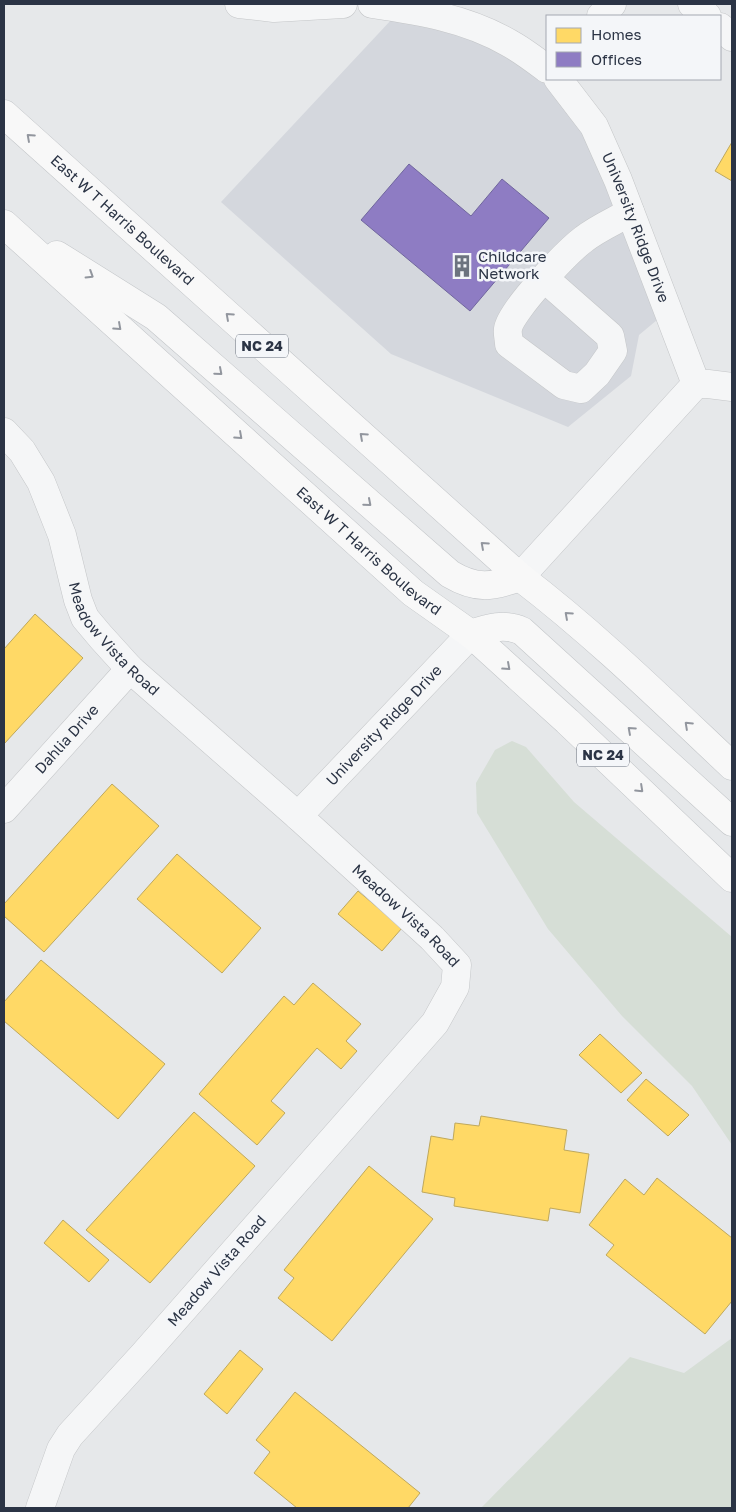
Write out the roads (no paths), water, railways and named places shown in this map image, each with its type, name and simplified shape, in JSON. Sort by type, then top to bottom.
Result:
[{"type":"main road","name":"East W T Harris Boulevard","points":[[4,114],[520,578],[559,607],[595,639],[732,766]]},
{"type":"main road","name":"East W T Harris Boulevard","points":[[4,223],[413,593],[471,634],[568,721],[732,878]]},
{"type":"main road","points":[[4,223],[156,317],[450,574],[471,584],[484,586],[497,585],[520,578]]},
{"type":"main road","points":[[471,634],[488,628],[508,626],[522,631],[732,822]]},
{"type":"street","points":[[247,4],[274,8],[343,4]]},
{"type":"street","points":[[372,4],[430,13],[486,31],[510,43],[546,68]]},
{"type":"street","points":[[602,15],[612,4]]},
{"type":"street","points":[[692,4],[706,15]]},
{"type":"street","points":[[721,28],[732,37]]},
{"type":"street","name":"University Ridge Drive","points":[[559,80],[594,126],[630,212],[696,384]]},
{"type":"street","points":[[544,278],[584,238],[630,212]]},
{"type":"street","points":[[520,578],[696,384],[732,387]]},
{"type":"street","name":"Meadow Vista Road","points":[[4,432],[22,451],[41,482],[62,535],[78,600],[85,618],[130,669],[298,816],[432,938],[457,965],[456,987],[435,1023],[144,1354],[70,1435],[61,1449],[40,1508]]},
{"type":"street","name":"University Ridge Drive","points":[[298,816],[471,634]]},
{"type":"street","name":"Dahlia Drive","points":[[4,809],[130,669]]},
{"type":"place","name":"Childcare Network","points":[[462,266]]}]
